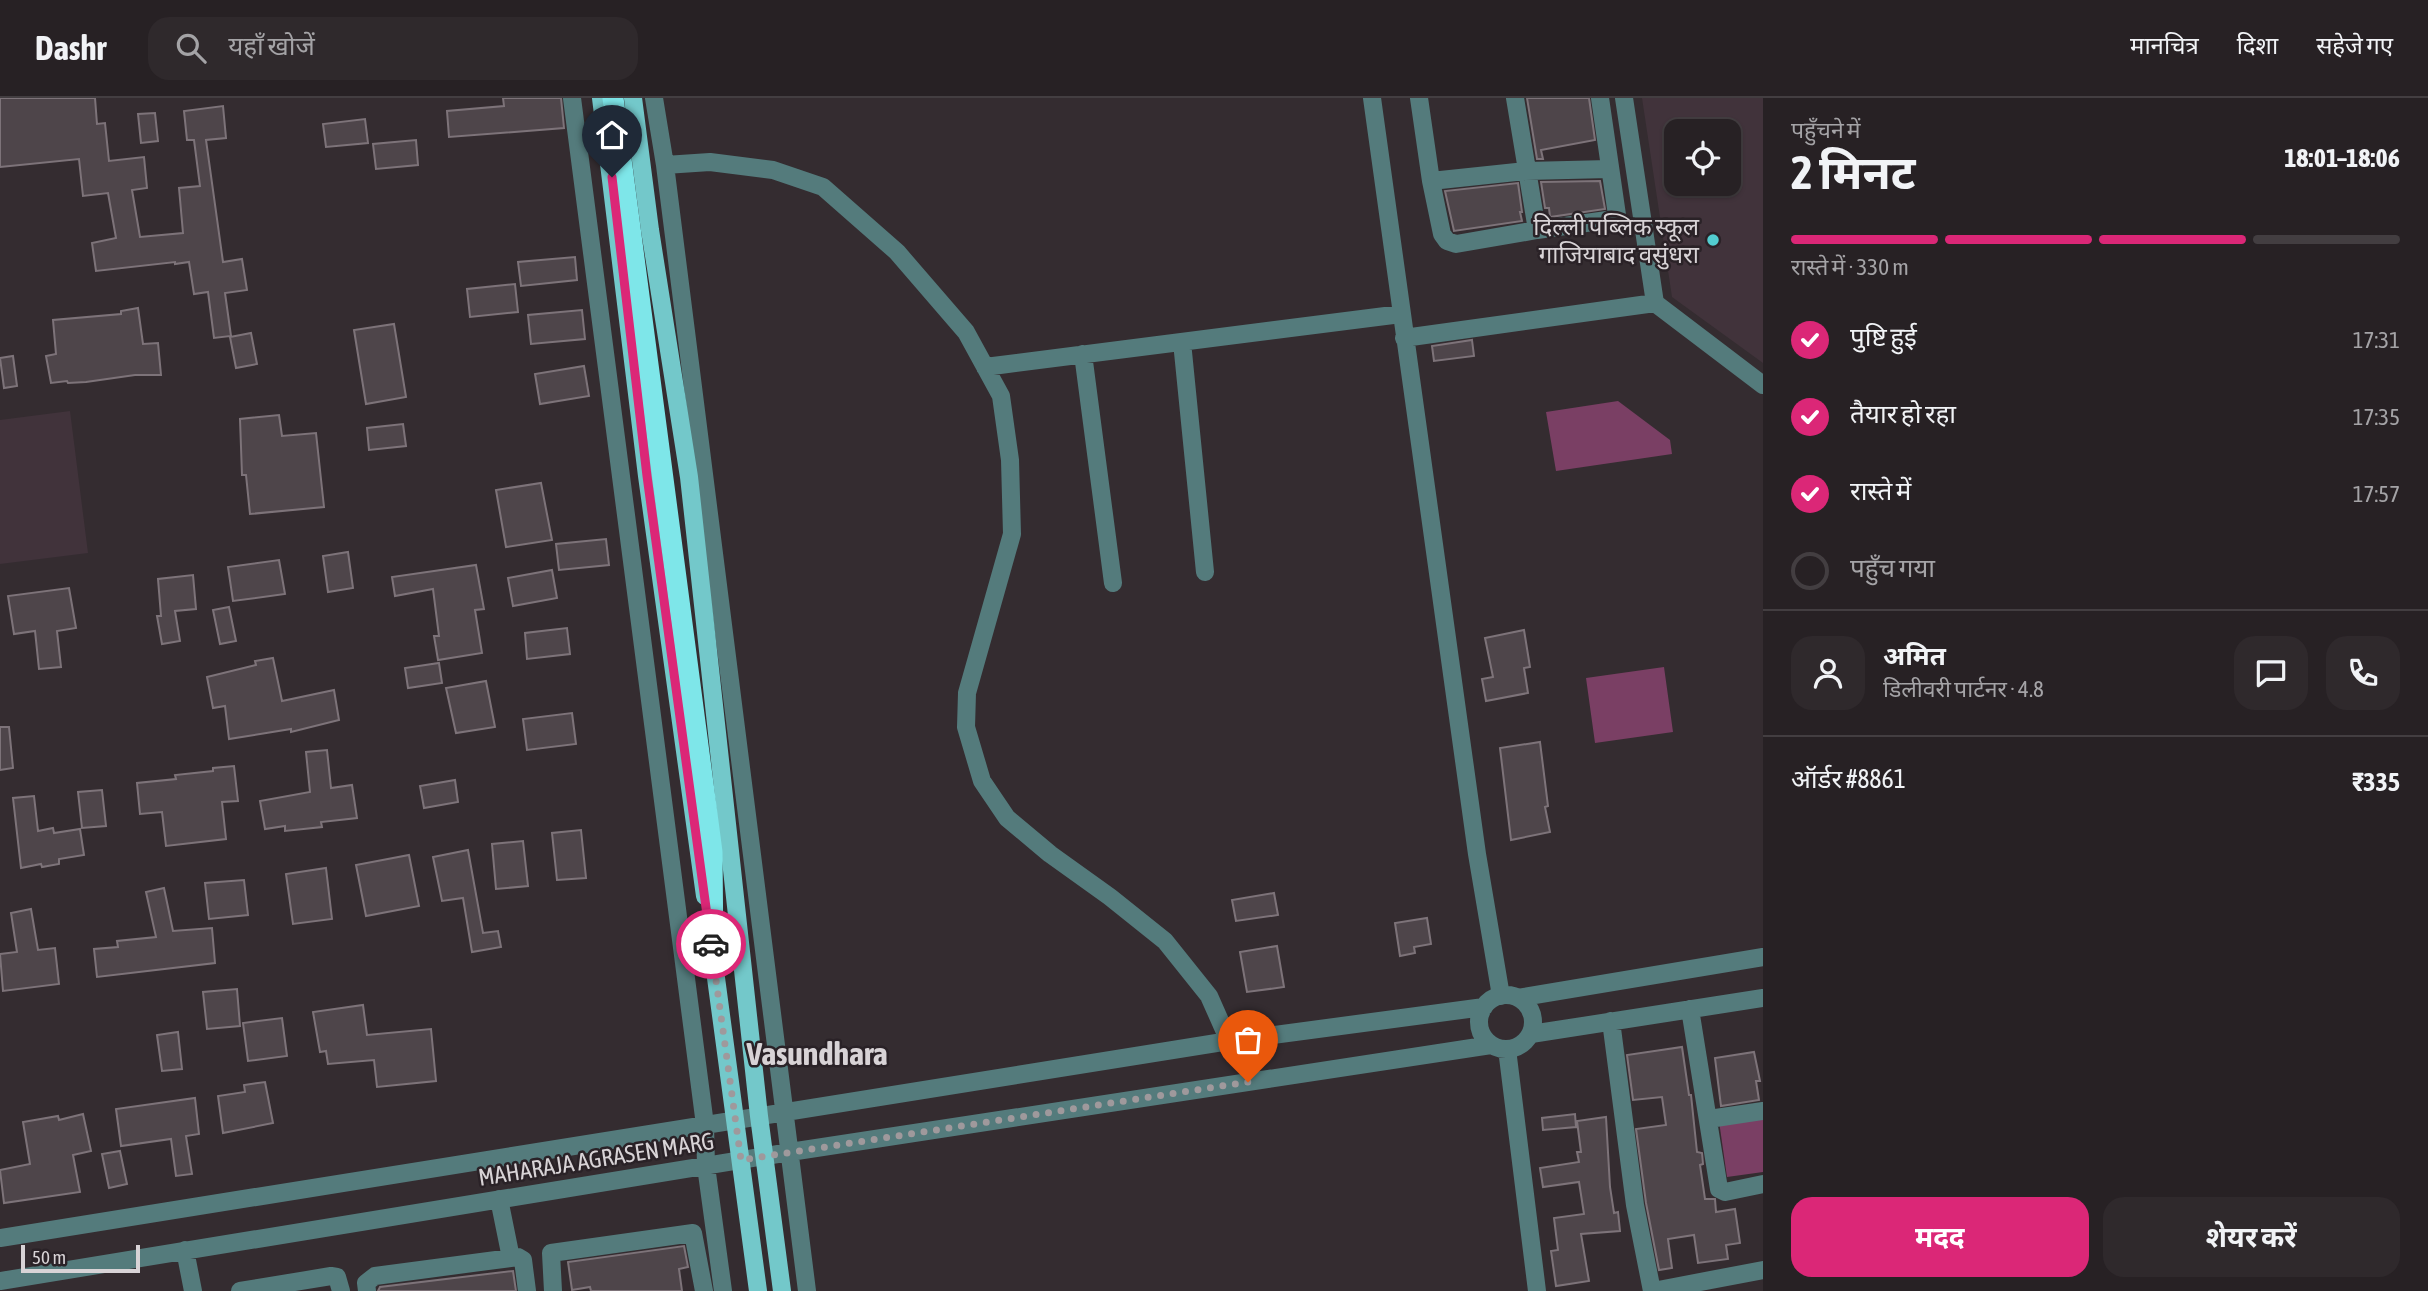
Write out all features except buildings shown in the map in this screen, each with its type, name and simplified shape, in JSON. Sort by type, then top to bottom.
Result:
[{"type":"highway","points":[[613,98],[712,852],[713,960]]},
{"type":"main road","points":[[601,98],[647,476],[758,1291]]},
{"type":"main road","points":[[634,98],[650,230],[689,477],[759,1116],[782,1291]]},
{"type":"street","points":[[572,98],[705,1125],[706,1166],[723,1291]]},
{"type":"street","points":[[654,98],[665,165],[807,1291]]},
{"type":"street","points":[[1372,98],[1477,854],[1509,997],[1531,1011],[1533,1020],[1531,1034],[1523,1044],[1499,1047]]},
{"type":"street","points":[[1419,98],[1442,234],[1447,242],[1456,244],[1615,219],[1600,98]]},
{"type":"street","points":[[1515,98],[1536,230]]},
{"type":"street","points":[[1624,98],[1655,303],[1763,385]]},
{"type":"street","points":[[665,165],[710,162],[773,170],[823,187],[897,252],[966,332],[1001,396],[1010,460],[1012,534],[967,693],[966,727],[982,781],[1007,818],[1049,854],[1110,897],[1165,941],[1209,996],[1229,1041]]},
{"type":"street","points":[[1431,181],[1526,171],[1609,169]]},
{"type":"street","points":[[1404,338],[1655,303]]},
{"type":"street","points":[[985,367],[1401,314]]},
{"type":"street","points":[[1182,342],[1205,572]]},
{"type":"street","points":[[1083,354],[1113,583]]},
{"type":"street","points":[[1537,1291],[1499,1047],[1481,1031],[1479,1023],[1484,1007],[1491,1000],[1763,957]]},
{"type":"street","points":[[1531,1034],[1763,998]]},
{"type":"street","name":"MAHARAJA AGRASEN MARG","points":[[0,1238],[1229,1041],[1484,1007]]},
{"type":"street","points":[[1690,1009],[1718,1189],[1725,1192],[1763,1184]]},
{"type":"street","points":[[1611,1021],[1634,1205],[1653,1291],[1763,1270]]},
{"type":"street","name":"MAHARAJA AGRASEN MARG","points":[[0,1281],[790,1152],[1499,1047]]},
{"type":"street","points":[[1709,1119],[1763,1111]]},
{"type":"street","points":[[499,1199],[511,1258]]},
{"type":"street","points":[[553,1291],[551,1253],[693,1233],[704,1291]]},
{"type":"street","points":[[185,1250],[193,1291]]},
{"type":"street","points":[[367,1291],[366,1283],[375,1276],[518,1257],[523,1260],[527,1291]]},
{"type":"street","points":[[240,1291],[268,1289],[331,1276],[337,1277],[341,1291]]},
{"type":"shaded area","name":"दिल्ली पब्लिक स्कूल गाजियाबाद वसुंधरा","points":[[1642,98],[1763,98],[1763,363],[1672,297]]},
{"type":"shaded area","points":[[1618,401],[1670,440],[1672,454],[1556,471],[1546,412]]},
{"type":"shaded area","points":[[70,411],[88,553],[0,564],[0,420]]},
{"type":"shaded area","points":[[1664,667],[1673,732],[1595,743],[1586,678]]},
{"type":"shaded area","points":[[1763,1115],[1763,1172],[1727,1177],[1719,1121]]},
{"type":"way so far","points":[[711,944],[741,1160],[1248,1082]]},
{"type":"place","name":"दिल्ली पब्लिक स्कूल गाजियाबाद वसुंधरा","points":[[1713,240]]},
{"type":"district","name":"Vasundhara","points":[[817,1053]]},
{"type":"route","points":[[612,177],[647,476],[711,944]]}]
